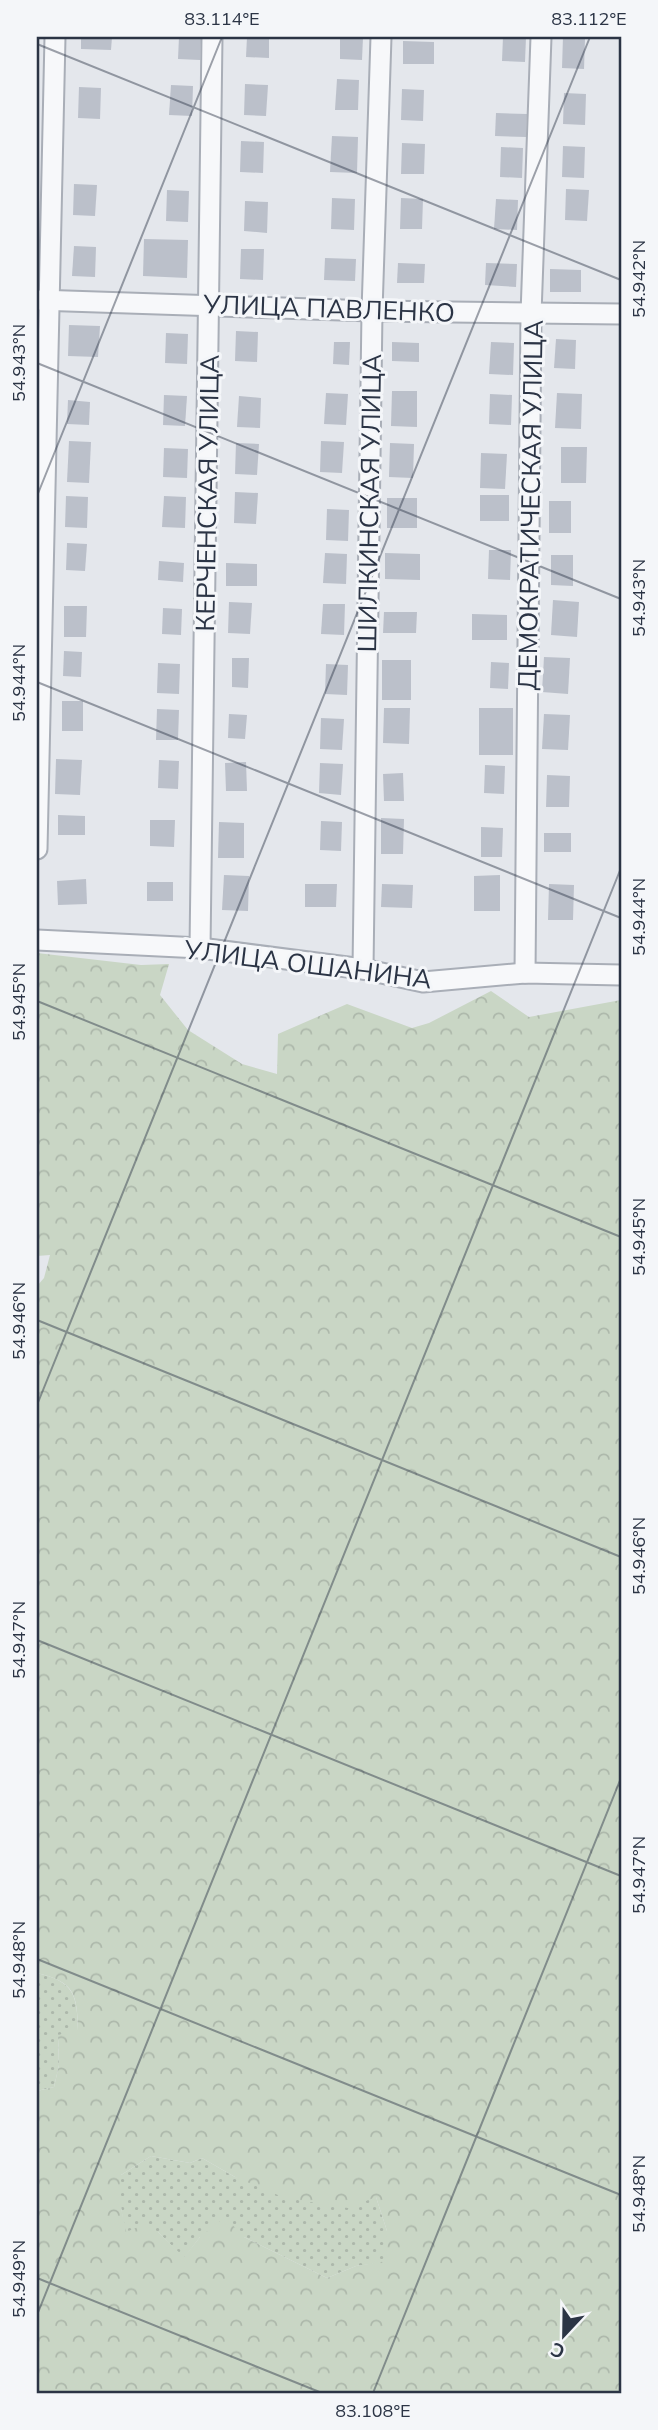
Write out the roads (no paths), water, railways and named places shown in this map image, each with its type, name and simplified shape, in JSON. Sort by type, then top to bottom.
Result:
[{"type":"street","points":[[37,849],[44,300],[55,37]]},
{"type":"street","name":"КЕРЧЕНСКАЯ УЛИЦА","points":[[200,948],[212,37]]},
{"type":"street","name":"ШИЛКИНСКАЯ УЛИЦА","points":[[363,969],[372,311],[380,37]]},
{"type":"street","name":"ДЕМОКРАТИЧЕСКАЯ УЛИЦА","points":[[525,973],[531,314],[541,37]]},
{"type":"street","name":"УЛИЦА ПАВЛЕНКО","points":[[44,300],[372,311],[621,314]]},
{"type":"street","name":"УЛИЦА ОШАНИНА","points":[[37,940],[200,948],[363,969],[423,982],[525,973],[621,975]]}]
